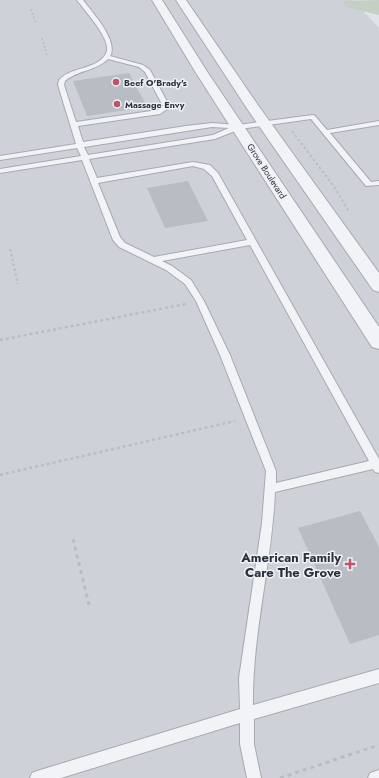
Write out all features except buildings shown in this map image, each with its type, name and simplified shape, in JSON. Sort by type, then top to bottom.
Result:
[{"type":"street","name":"Grove Boulevard","points":[[157,0],[238,127],[373,324],[379,342]]},
{"type":"street","points":[[181,0],[265,124],[379,286]]},
{"type":"lane","points":[[80,0],[108,41],[110,48],[107,57],[92,67],[68,75],[62,80],[61,85],[80,145],[116,238],[122,245],[154,260],[188,282],[200,301],[225,354],[271,471],[268,523],[246,678],[247,744],[254,778]]},
{"type":"lane","points":[[74,125],[160,112],[167,107],[148,71],[141,66],[107,57]]},
{"type":"lane","points":[[0,158],[212,125],[238,127],[313,117],[369,184],[379,183]]},
{"type":"lane","points":[[325,132],[379,123]]},
{"type":"lane","points":[[0,171],[215,137],[238,127]]},
{"type":"lane","points":[[94,181],[193,164],[207,167],[215,175],[378,466],[270,489]]},
{"type":"lane","points":[[154,260],[252,242]]},
{"type":"lane","points":[[37,778],[246,714],[379,676]]},
{"type":"lane","points":[[375,778],[379,777]]},
{"type":"path","points":[[31,9],[36,24]]},
{"type":"path","points":[[42,38],[47,56]]},
{"type":"path","points":[[10,249],[18,284]]},
{"type":"path","points":[[0,340],[200,301]]},
{"type":"path","points":[[0,475],[250,418]]},
{"type":"path","points":[[73,539],[90,609]]},
{"type":"path","points":[[280,778],[379,745]]},
{"type":"shaded area","points":[[0,0],[353,0],[379,28],[379,778],[0,778]]},
{"type":"green space","points":[[379,0],[379,15],[345,7],[343,1]]},
{"type":"place","name":"Beef O'Brady's","points":[[116,82]]},
{"type":"place","name":"Massage Envy","points":[[117,104]]},
{"type":"place","name":"American Family Care The Grove","points":[[350,564]]}]
